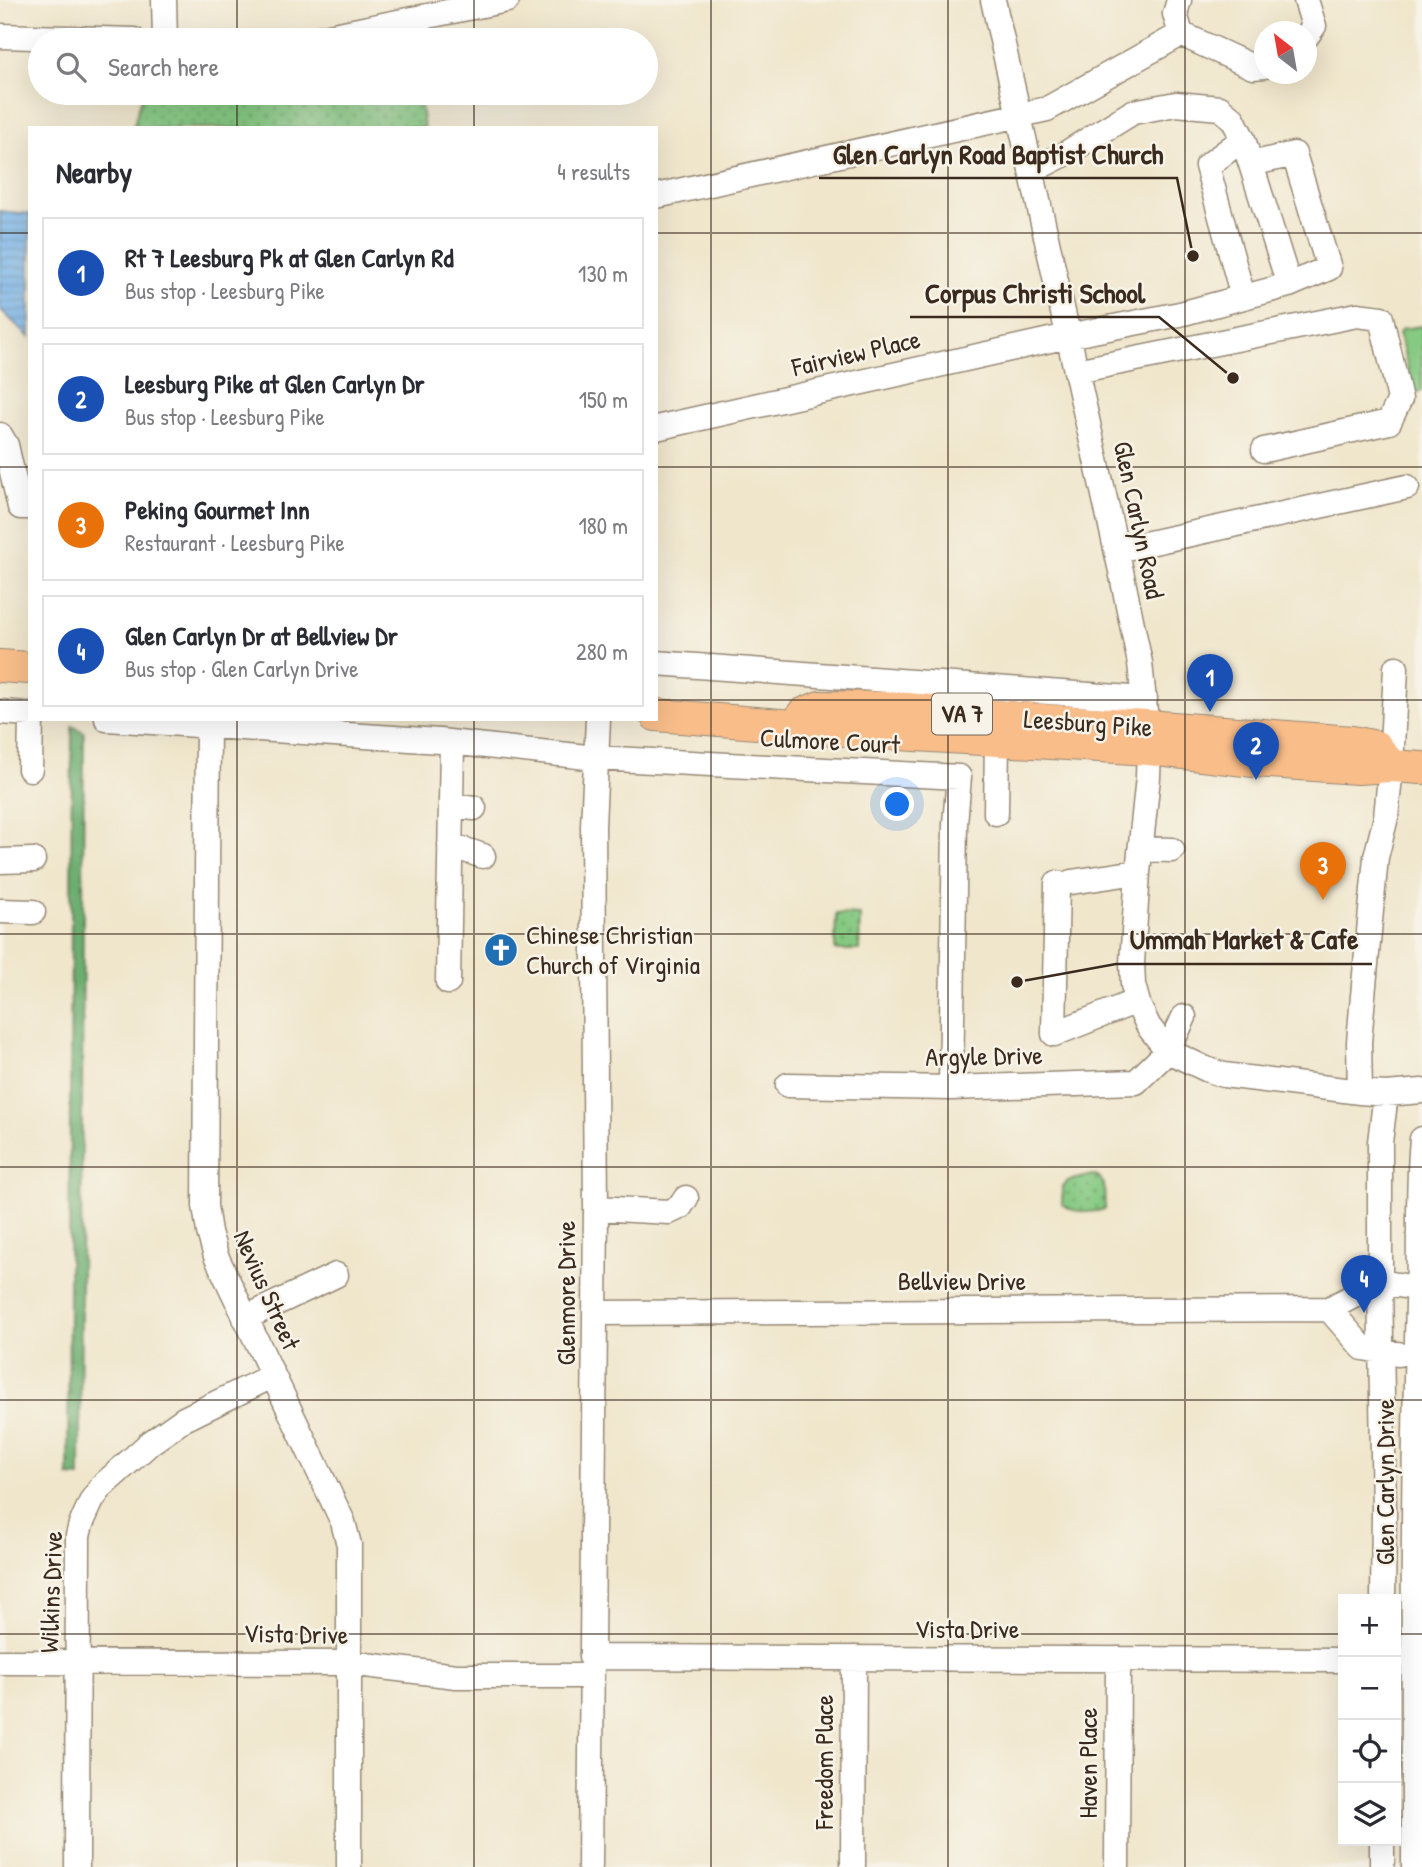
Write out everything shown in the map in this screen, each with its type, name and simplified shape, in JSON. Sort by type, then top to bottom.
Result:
[{"type":"main road","points":[[0,666],[28,668]]},
{"type":"main road","name":"Leesburg Pike","points":[[779,724],[820,708],[894,708],[1054,721],[1147,725],[1254,761],[1357,768],[1422,768]]},
{"type":"main road","name":"Leesburg Pike","points":[[658,715],[997,739],[1147,725]]},
{"type":"street","points":[[164,0],[165,28]]},
{"type":"street","points":[[368,28],[507,0]]},
{"type":"street","name":"Glen Carlyn Road","points":[[993,0],[1140,663],[1149,777],[1139,861],[1133,985],[1149,1027],[1167,1051]]},
{"type":"street","points":[[1179,0],[1175,14],[1181,34],[1254,67]]},
{"type":"street","points":[[1306,0],[1312,21]]},
{"type":"street","points":[[658,196],[1047,109],[1181,34]]},
{"type":"street","points":[[0,36],[28,37]]},
{"type":"street","points":[[1031,171],[1065,154],[1133,112],[1176,104],[1220,108],[1233,119],[1243,139],[1289,285]]},
{"type":"street","points":[[1243,139],[1207,166],[1243,297]]},
{"type":"street","name":"Fairview Place","points":[[658,428],[1068,336],[1180,314],[1289,285],[1329,268],[1294,154],[1251,164]]},
{"type":"street","points":[[1076,371],[1357,315],[1381,318],[1400,399],[1389,422],[1264,450]]},
{"type":"street","points":[[0,435],[6,445],[20,506],[28,507]]},
{"type":"street","points":[[1116,550],[1407,487]]},
{"type":"street","points":[[658,663],[1147,725]]},
{"type":"street","points":[[1360,1092],[1359,1042],[1375,867],[1386,817],[1396,668]]},
{"type":"street","points":[[0,712],[28,717]]},
{"type":"street","points":[[30,721],[30,769]]},
{"type":"street","points":[[174,721],[452,743],[596,758]]},
{"type":"street","name":"Glenmore Drive","points":[[590,1867],[596,1313],[593,826],[598,721]]},
{"type":"street","name":"Nevius Street","points":[[208,722],[205,1206],[216,1256],[343,1522],[349,1545],[349,1867]]},
{"type":"street","points":[[996,813],[997,739]]},
{"type":"street","points":[[448,982],[446,840],[455,796],[452,743]]},
{"type":"street","name":"Culmore Court","points":[[596,758],[959,777],[951,1088]]},
{"type":"street","points":[[446,840],[483,856]]},
{"type":"street","points":[[1137,1001],[1054,1034],[1064,882],[1172,850]]},
{"type":"street","points":[[0,861],[33,860]]},
{"type":"street","points":[[0,911],[33,912]]},
{"type":"street","name":"Argyle Drive","points":[[788,1085],[951,1088],[1136,1082],[1167,1051],[1184,1017]]},
{"type":"street","points":[[1167,1051],[1224,1075],[1360,1092],[1386,1094],[1422,1091]]},
{"type":"street","name":"Glen Carlyn Drive","points":[[1383,1594],[1380,1142],[1386,1094]]},
{"type":"street","name":"Glen Carlyn Drive","points":[[1414,1867],[1411,1664],[1422,1139]]},
{"type":"street","points":[[596,1208],[669,1212],[680,1207],[686,1198]]},
{"type":"street","points":[[245,1318],[336,1275]]},
{"type":"street","points":[[1380,1282],[1420,1288]]},
{"type":"street","name":"Bellview Drive","points":[[596,1313],[1329,1310],[1380,1282]]},
{"type":"street","points":[[1329,1310],[1363,1348],[1419,1354]]},
{"type":"street","name":"Wilkins Drive","points":[[77,1867],[78,1536],[81,1524],[92,1500],[111,1477],[170,1427],[272,1376]]},
{"type":"street","name":"Vista Drive","points":[[0,1662],[349,1663],[456,1676],[591,1666],[854,1658],[1338,1660]]},
{"type":"street","name":"Freedom Place","points":[[853,1867],[854,1658]]},
{"type":"street","name":"Haven Place","points":[[1117,1867],[1118,1659]]},
{"type":"street","points":[[1382,1846],[1382,1867]]},
{"type":"green space","points":[[140,105],[421,105],[424,126],[134,126]]},
{"type":"green space","points":[[1422,326],[1422,391],[1414,393],[1399,333],[1402,329]]},
{"type":"green space","points":[[72,726],[84,732],[80,1477],[68,1476]]},
{"type":"green space","points":[[836,914],[860,915],[859,950],[835,950]]},
{"type":"green space","points":[[1097,1176],[1104,1184],[1105,1209],[1082,1212],[1062,1204],[1063,1186],[1068,1181]]},
{"type":"water","points":[[0,211],[28,214],[28,336],[0,309]]},
{"type":"place","name":"Glen Carlyn Road Baptist Church","points":[[1193,256]]},
{"type":"place","name":"Corpus Christi School","points":[[1233,378]]},
{"type":"place","name":"Rt 7 Leesburg Pk at Glen Carlyn Rd","points":[[1210,712]]},
{"type":"place","name":"Leesburg Pike at Glen Carlyn Dr","points":[[1256,780]]},
{"type":"place","name":"Peking Gourmet Inn","points":[[1323,900]]},
{"type":"place","name":"Chinese Christian Church of Virginia","points":[[501,950]]},
{"type":"place","name":"Ummah Market & Cafe","points":[[1017,982]]},
{"type":"place","name":"Glen Carlyn Dr at Bellview Dr","points":[[1364,1313]]}]
